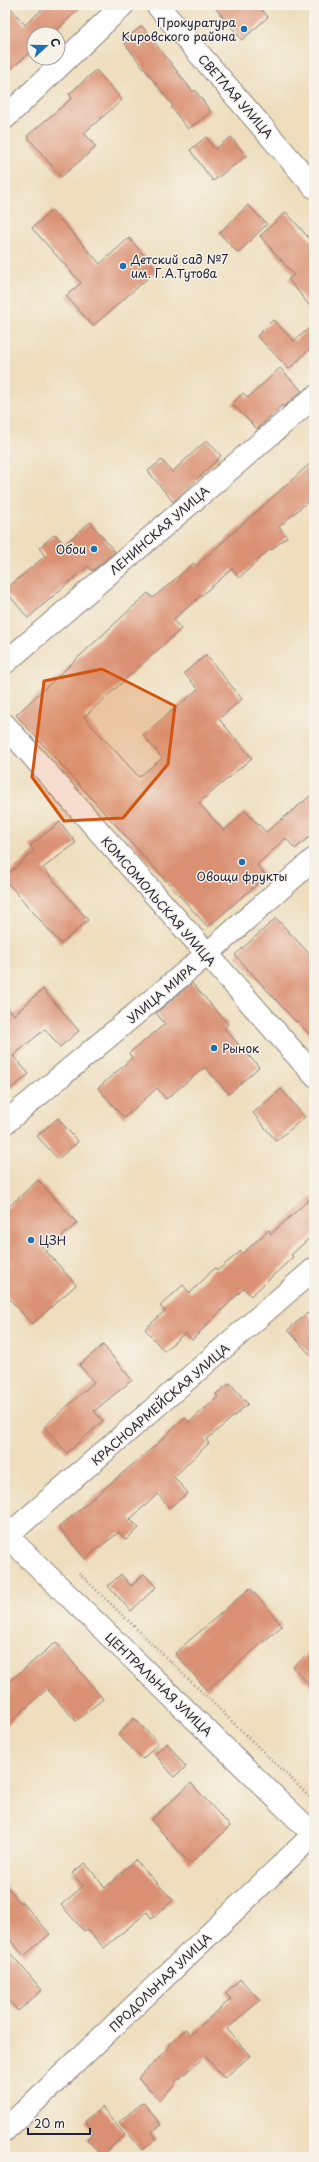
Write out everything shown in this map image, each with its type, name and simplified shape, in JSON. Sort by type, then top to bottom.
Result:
[{"type":"street","points":[[5,118],[122,5]]},
{"type":"street","name":"СВЕТЛАЯ УЛИЦА","points":[[157,5],[314,187]]},
{"type":"street","name":"ЛЕНИНСКАЯ УЛИЦА","points":[[5,663],[314,397]]},
{"type":"street","name":"КОМСОМОЛЬСКАЯ УЛИЦА","points":[[5,725],[206,955],[314,1075]]},
{"type":"street","name":"УЛИЦА МИРА","points":[[5,1123],[206,955],[314,859]]},
{"type":"street","name":"КРАСНОАРМЕЙСКАЯ УЛИЦА","points":[[6,1536],[314,1269]]},
{"type":"street","name":"ЦЕНТРАЛЬНАЯ УЛИЦА","points":[[6,1536],[314,1834]]},
{"type":"street","name":"ПРОДОЛЬНАЯ УЛИЦА","points":[[5,2130],[314,1834]]},
{"type":"path","points":[[77,1572],[314,1801]]},
{"type":"highlighted area","points":[[102,669],[175,706],[168,764],[123,818],[64,821],[32,777],[44,681]]},
{"type":"building","points":[[5,5],[8,5],[25,25],[47,5],[83,5],[61,26],[26,26],[26,56],[5,74]]},
{"type":"building","name":"Прокуратура Кировского района","points":[[213,5],[258,5],[268,17],[242,40]]},
{"type":"building","points":[[142,26],[193,92],[195,90],[211,112],[188,129],[171,107],[173,106],[123,41]]},
{"type":"building","points":[[96,70],[122,100],[84,133],[96,147],[61,177],[27,136],[72,98],[69,94]]},
{"type":"building","points":[[206,137],[215,149],[231,137],[246,156],[213,181],[190,150]]},
{"type":"building","points":[[248,205],[267,224],[238,253],[219,233]]},
{"type":"building","name":"Детский сад №7 им. Г.А.Тутова","points":[[52,210],[100,264],[129,238],[157,270],[93,326],[66,296],[81,283],[32,228]]},
{"type":"building","points":[[286,212],[314,244],[314,311],[288,279],[294,275],[260,236]]},
{"type":"building","points":[[273,320],[294,341],[314,324],[314,345],[289,369],[257,336]]},
{"type":"building","points":[[280,368],[302,391],[284,407],[282,405],[257,429],[232,404],[243,393],[248,398]]},
{"type":"building","points":[[207,440],[221,456],[173,502],[148,471],[162,460],[172,472]]},
{"type":"building","points":[[314,460],[314,496],[279,527],[287,537],[271,550],[270,549],[239,578],[232,569],[173,620],[181,629],[84,717],[139,777],[162,758],[143,735],[198,689],[184,673],[206,655],[242,699],[219,719],[252,758],[199,803],[224,831],[245,811],[266,832],[314,793],[314,833],[295,849],[286,838],[257,865],[266,876],[208,927],[16,715],[148,593],[153,598],[194,563],[196,566]]},
{"type":"building","points":[[90,522],[115,552],[92,571],[88,566],[28,618],[5,590],[45,556],[39,548],[55,534],[64,545]]},
{"type":"building","points":[[60,822],[76,843],[43,868],[88,920],[61,944],[5,880],[5,877],[34,851],[30,846]]},
{"type":"building","points":[[276,918],[314,959],[314,1039],[297,1021],[296,1022],[235,955]]},
{"type":"building","points":[[192,983],[228,1024],[224,1028],[259,1067],[229,1094],[205,1067],[166,1099],[157,1088],[124,1118],[98,1088],[132,1058],[129,1053],[165,1024],[156,1013]]},
{"type":"building","points":[[43,989],[79,1031],[60,1047],[45,1029],[13,1056],[29,1074],[5,1094],[5,1004],[14,1015]]},
{"type":"building","points":[[281,1089],[305,1117],[276,1141],[253,1113]]},
{"type":"building","points":[[58,1118],[78,1142],[58,1159],[37,1136]]},
{"type":"building","name":"ЦЗН","points":[[38,1180],[77,1223],[46,1251],[76,1285],[32,1324],[5,1294],[5,1210]]},
{"type":"building","points":[[314,1195],[314,1234],[291,1255],[293,1257],[251,1296],[244,1288],[192,1340],[185,1333],[164,1351],[145,1329],[165,1311],[160,1306],[183,1285],[190,1293],[215,1268],[218,1270],[241,1251],[243,1253],[269,1230],[271,1234]]},
{"type":"building","points":[[307,1313],[314,1321],[314,1359],[288,1330]]},
{"type":"building","points":[[103,1345],[132,1380],[94,1411],[103,1421],[67,1453],[44,1427],[94,1382],[79,1365]]},
{"type":"building","points":[[230,1383],[248,1404],[206,1440],[209,1443],[174,1477],[188,1493],[169,1508],[158,1494],[130,1519],[139,1528],[126,1540],[119,1532],[85,1559],[59,1527],[157,1444],[185,1417],[189,1422],[218,1397],[216,1394]]},
{"type":"building","points":[[121,1574],[131,1586],[144,1574],[156,1587],[131,1611],[108,1586]]},
{"type":"building","points":[[250,1588],[282,1626],[207,1690],[175,1653]]},
{"type":"building","points":[[56,1642],[103,1699],[76,1721],[47,1689],[5,1727],[5,1685]]},
{"type":"building","points":[[314,1649],[314,1690],[293,1667]]},
{"type":"building","points":[[134,1718],[158,1743],[143,1759],[118,1735]]},
{"type":"building","points":[[167,1743],[186,1767],[174,1777],[155,1754]]},
{"type":"building","points":[[191,1783],[230,1826],[190,1864],[151,1820]]},
{"type":"building","points":[[135,1860],[173,1900],[152,1919],[147,1912],[104,1948],[87,1929],[84,1931],[61,1905],[83,1886],[72,1873],[85,1863],[105,1888]]},
{"type":"building","points":[[5,1884],[20,1903],[22,1902],[50,1934],[24,1956],[5,1934]]},
{"type":"building","points":[[5,1947],[42,1990],[18,2011],[5,1997]]},
{"type":"building","points":[[240,1979],[260,2000],[227,2029],[250,2056],[224,2078],[205,2056],[174,2083],[175,2085],[159,2100],[138,2078],[170,2047],[168,2045],[186,2029],[190,2035],[231,1999],[225,1993]]},
{"type":"building","points":[[143,2102],[161,2125],[152,2132],[157,2139],[142,2150],[119,2122]]},
{"type":"building","points":[[102,2107],[125,2135],[101,2156],[87,2139],[94,2133],[85,2121]]},
{"type":"place","name":"Прокуратура Кировского района","points":[[244,29]]},
{"type":"place","name":"Детский сад №7 им. Г.А.Тутова","points":[[123,266]]},
{"type":"place","name":"Обои","points":[[94,549]]},
{"type":"place","name":"Овощи фрукты","points":[[242,862]]},
{"type":"place","name":"Рынок","points":[[214,1048]]},
{"type":"place","name":"ЦЗН","points":[[31,1240]]}]
